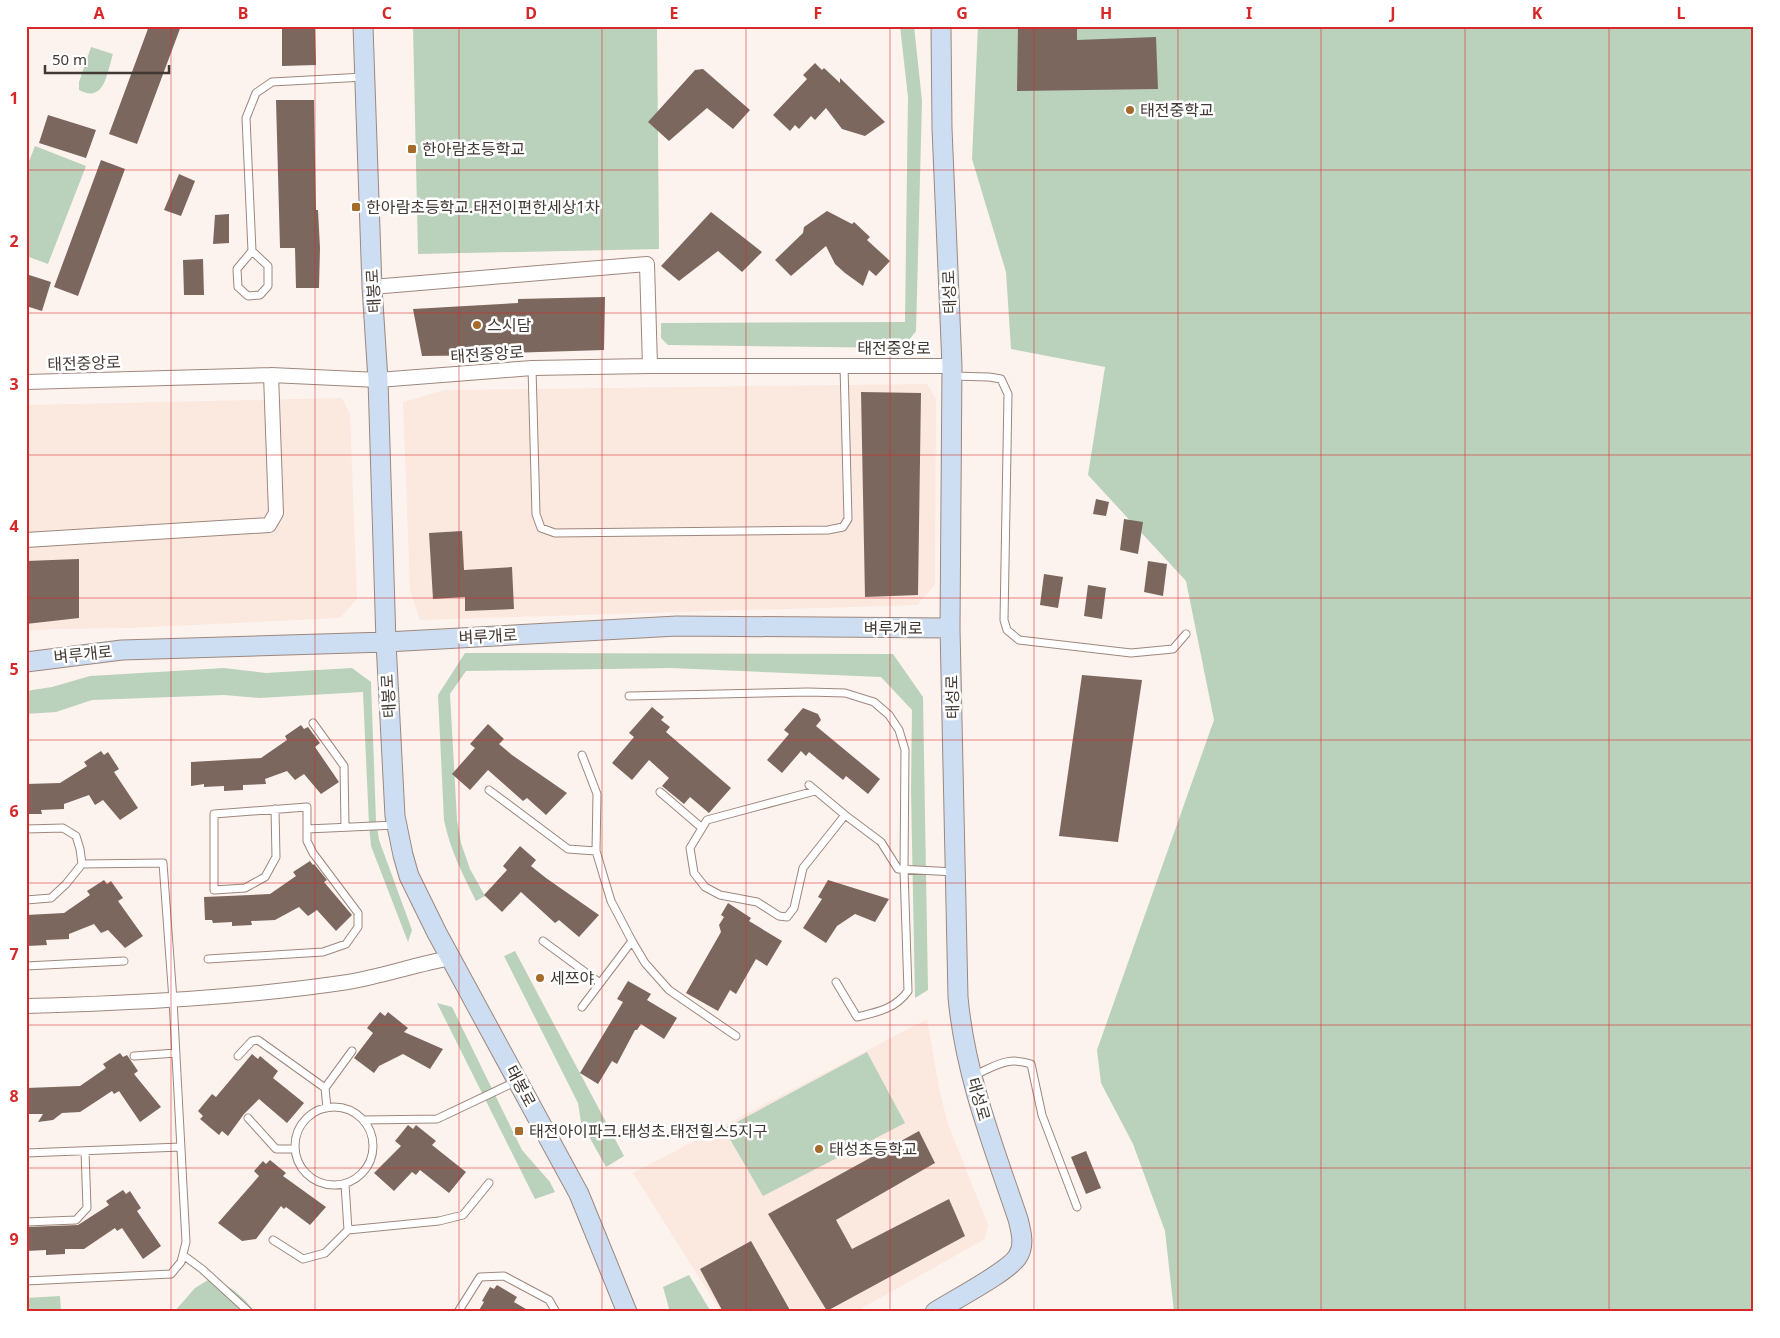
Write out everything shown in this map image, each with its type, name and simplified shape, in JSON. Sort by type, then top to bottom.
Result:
[{"type":"street","name":"태봉로","points":[[363,26],[372,287],[378,380],[386,642],[395,816],[409,876],[437,933],[579,1194],[627,1312]]},
{"type":"street","name":"태성로","points":[[935,1312],[1008,1268],[1019,1256],[1022,1240],[1018,1219],[972,1076],[961,1030],[958,997],[950,628],[952,371],[942,128],[941,26]]},
{"type":"street","points":[[372,287],[647,264],[650,366]]},
{"type":"street","name":"태전중앙로","points":[[26,382],[271,375],[378,380],[532,368],[650,366],[844,366],[952,371]]},
{"type":"street","points":[[26,540],[269,525],[276,513],[271,375]]},
{"type":"street","name":"벼루개로","points":[[26,662],[122,650],[386,642],[677,626],[950,628]]},
{"type":"street","points":[[26,1006],[173,1000],[305,988],[392,973],[428,962],[451,958]]},
{"type":"lane","points":[[252,251],[268,266],[268,286],[260,296],[248,296],[238,288],[237,269],[252,251],[246,118],[256,93],[272,82],[365,77]]},
{"type":"lane","points":[[532,368],[536,514],[542,528],[555,533],[828,530],[843,527],[848,519],[844,366]]},
{"type":"lane","points":[[952,371],[1001,379],[1008,394],[1004,620],[1007,630],[1019,640],[1131,653],[1173,649],[1186,634]]},
{"type":"lane","points":[[629,696],[808,692],[845,693],[874,702],[888,714],[899,730],[905,750],[904,870],[908,991],[901,1000],[880,1012],[857,1017],[836,982]]},
{"type":"lane","points":[[313,723],[344,766],[345,827]]},
{"type":"lane","points":[[582,754],[597,794],[596,851],[611,901],[632,941],[645,963],[668,990],[736,1036]]},
{"type":"lane","points":[[809,786],[881,842],[898,869],[956,872]]},
{"type":"lane","points":[[489,790],[568,849],[596,851]]},
{"type":"lane","points":[[815,791],[707,820],[690,848],[694,873],[705,886],[720,894],[757,902],[779,916],[788,917],[794,908],[804,868],[845,815]]},
{"type":"lane","points":[[660,792],[702,828]]},
{"type":"lane","points":[[208,959],[323,952],[346,944],[358,927],[358,914],[312,853],[307,841],[307,807],[275,809],[214,814],[214,890],[244,888],[265,877],[276,857],[275,809]]},
{"type":"lane","points":[[307,829],[397,825]]},
{"type":"lane","points":[[26,829],[63,828],[76,836],[82,864],[66,884],[51,898],[26,900]]},
{"type":"lane","points":[[26,1281],[171,1274],[181,1262],[186,1242],[173,1000],[163,863],[82,864]]},
{"type":"lane","points":[[544,941],[600,983]]},
{"type":"lane","points":[[582,1007],[632,941]]},
{"type":"lane","points":[[26,966],[124,961]]},
{"type":"lane","points":[[238,1056],[252,1041],[258,1040],[325,1088]]},
{"type":"lane","points":[[327,1108],[325,1088],[352,1051]]},
{"type":"lane","points":[[134,1056],[176,1053]]},
{"type":"lane","points":[[972,1076],[1008,1061],[1019,1060],[1031,1064],[1042,1115],[1076,1207]]},
{"type":"lane","points":[[364,1120],[437,1119],[518,1081]]},
{"type":"lane","points":[[340,1107],[353,1112],[364,1120],[371,1132],[373,1145],[371,1159],[365,1170],[355,1180],[345,1184],[330,1185],[318,1182],[307,1176],[300,1166],[295,1149],[298,1130],[304,1120],[314,1112],[340,1107]]},
{"type":"lane","points":[[248,1118],[276,1149],[295,1149]]},
{"type":"lane","points":[[26,1153],[181,1147]]},
{"type":"lane","points":[[26,1222],[76,1220],[87,1208],[85,1151]]},
{"type":"lane","points":[[273,1240],[303,1259],[325,1253],[348,1230],[439,1221],[464,1215],[489,1183]]},
{"type":"lane","points":[[345,1184],[348,1230]]},
{"type":"lane","points":[[183,1255],[202,1269],[249,1312]]},
{"type":"lane","points":[[458,1312],[480,1277],[504,1276],[549,1300],[556,1312]]},
{"type":"shaded area","points":[[927,384],[936,399],[935,585],[917,605],[420,620],[410,590],[403,402],[445,390]]},
{"type":"shaded area","points":[[342,398],[350,414],[357,599],[340,618],[26,631],[26,405]]},
{"type":"shaded area","name":"태성초등학교","points":[[927,1019],[940,1093],[948,1124],[988,1225],[985,1239],[855,1312],[721,1312],[633,1173]]},
{"type":"green space","points":[[413,26],[657,26],[659,249],[418,254]]},
{"type":"green space","points":[[900,26],[914,26],[922,101],[916,331],[903,348],[668,345],[661,338],[661,323],[905,322],[908,97]]},
{"type":"green space","points":[[978,26],[1754,26],[1754,1312],[1174,1312],[1165,1231],[1133,1144],[1101,1083],[1097,1050],[1214,720],[1186,581],[1088,475],[1105,367],[1011,349],[1006,272],[972,159]]},
{"type":"green space","points":[[91,47],[113,54],[104,84],[100,90],[88,93],[79,90],[79,82]]},
{"type":"green space","points":[[35,146],[86,166],[48,264],[26,256],[26,169]]},
{"type":"green space","points":[[465,653],[893,654],[923,697],[928,990],[915,998],[911,791],[912,710],[881,677],[671,668],[466,671],[450,694],[457,820],[461,843],[470,869],[485,896],[476,901],[453,852],[444,820],[438,695]]},
{"type":"green space","points":[[224,668],[266,673],[352,668],[371,682],[376,820],[379,840],[412,930],[408,942],[371,846],[363,692],[259,698],[224,695],[92,700],[56,712],[26,714],[26,691],[52,687],[90,676]]},
{"type":"green space","points":[[515,951],[624,1156],[606,1167],[581,1122],[578,1103],[504,956]]},
{"type":"green space","points":[[437,1003],[452,1007],[522,1150],[550,1182],[555,1192],[535,1199]]},
{"type":"green space","points":[[867,1052],[905,1123],[763,1196],[724,1129]]},
{"type":"green space","points":[[689,1275],[711,1312],[670,1312],[663,1287]]},
{"type":"green space","points":[[208,1280],[228,1286],[246,1301],[255,1312],[174,1312],[195,1288]]},
{"type":"green space","points":[[60,1296],[61,1312],[26,1312],[26,1298]]},
{"type":"building","points":[[149,26],[181,26],[137,144],[109,134]]},
{"type":"building","points":[[282,26],[315,26],[316,65],[282,66]]},
{"type":"building","points":[[1018,26],[1077,26],[1077,40],[1156,37],[1158,89],[1017,91]]},
{"type":"building","points":[[815,63],[822,70],[824,68],[840,83],[840,78],[885,122],[865,136],[842,129],[826,108],[815,120],[811,116],[799,129],[795,125],[790,131],[773,115],[807,79],[803,75]]},
{"type":"building","points":[[703,69],[750,110],[733,129],[707,108],[669,141],[648,122],[695,70]]},
{"type":"building","points":[[276,100],[314,100],[316,210],[318,210],[320,248],[319,288],[296,288],[295,248],[280,248]]},
{"type":"building","points":[[48,115],[96,130],[86,158],[39,143]]},
{"type":"building","points":[[101,160],[125,169],[78,296],[54,287]]},
{"type":"building","points":[[179,174],[195,181],[181,216],[164,210]]},
{"type":"building","points":[[827,211],[852,224],[854,222],[870,237],[867,240],[890,261],[876,276],[869,270],[863,286],[835,264],[826,246],[791,276],[775,260],[803,233],[804,227]]},
{"type":"building","points":[[711,212],[762,252],[742,272],[718,251],[679,281],[661,266]]},
{"type":"building","points":[[229,214],[229,243],[213,244],[215,215]]},
{"type":"building","points":[[203,259],[204,295],[184,295],[183,260]]},
{"type":"building","points":[[26,274],[51,282],[42,311],[26,306]]},
{"type":"building","points":[[605,297],[604,350],[507,353],[507,355],[422,356],[413,309],[518,303],[518,299]]},
{"type":"building","points":[[861,392],[921,393],[918,595],[865,597]]},
{"type":"building","points":[[1096,499],[1109,502],[1106,516],[1093,514]]},
{"type":"building","points":[[1124,519],[1143,522],[1138,554],[1120,550]]},
{"type":"building","points":[[462,531],[464,570],[512,567],[514,609],[465,611],[465,597],[433,599],[429,533]]},
{"type":"building","points":[[79,559],[79,618],[26,624],[26,561]]},
{"type":"building","points":[[1148,561],[1167,564],[1163,596],[1144,592]]},
{"type":"building","points":[[1044,574],[1063,577],[1058,608],[1040,605]]},
{"type":"building","points":[[1088,585],[1106,588],[1102,619],[1084,616]]},
{"type":"building","points":[[1082,675],[1142,680],[1118,842],[1059,836]]},
{"type":"building","points":[[652,707],[664,717],[661,720],[670,727],[666,732],[731,788],[709,813],[690,797],[684,804],[662,786],[669,778],[649,760],[632,780],[612,763],[634,737],[629,733]]},
{"type":"building","points":[[803,708],[818,714],[821,720],[816,726],[880,779],[868,794],[846,776],[843,780],[809,752],[806,756],[801,751],[782,773],[767,760],[789,734],[784,730]]},
{"type":"building","points":[[488,724],[504,739],[499,744],[567,793],[546,815],[527,798],[523,801],[488,770],[470,790],[452,774],[475,748],[470,744]]},
{"type":"building","points":[[301,725],[304,729],[308,727],[320,743],[315,747],[339,782],[321,794],[304,774],[295,780],[287,771],[265,779],[266,784],[243,785],[243,790],[224,791],[224,786],[204,787],[204,784],[191,786],[191,762],[261,758],[287,740],[285,736]]},
{"type":"building","points":[[101,751],[104,755],[108,752],[119,769],[114,772],[138,808],[120,820],[103,800],[95,805],[89,795],[64,804],[64,809],[41,810],[42,814],[26,814],[26,784],[60,783],[87,766],[84,762]]},
{"type":"building","points":[[520,846],[536,860],[531,866],[599,915],[579,937],[559,920],[555,923],[521,892],[502,912],[484,895],[507,870],[503,866]]},
{"type":"building","points":[[310,861],[327,880],[324,882],[352,915],[336,931],[317,910],[308,916],[299,907],[275,920],[251,921],[252,925],[232,926],[232,922],[213,923],[212,920],[205,920],[204,897],[270,894],[296,876],[293,872]]},
{"type":"building","points":[[104,880],[107,884],[111,881],[123,898],[118,901],[143,936],[125,948],[108,930],[101,933],[94,924],[69,934],[69,939],[46,940],[47,945],[27,946],[26,915],[64,913],[90,895],[87,891]]},
{"type":"building","points":[[828,880],[889,899],[875,922],[855,914],[837,926],[826,943],[803,928],[822,899],[818,897]]},
{"type":"building","points":[[728,903],[751,918],[749,921],[782,941],[767,966],[756,959],[736,994],[730,990],[718,1011],[686,993],[721,932],[719,925],[724,917],[721,915]]},
{"type":"building","points":[[628,981],[651,994],[647,1000],[677,1018],[664,1039],[641,1024],[635,1030],[617,1064],[612,1061],[598,1084],[580,1073],[623,1002],[617,999]]},
{"type":"building","points":[[380,1012],[385,1016],[388,1012],[408,1028],[404,1032],[443,1049],[430,1069],[403,1054],[379,1066],[374,1073],[354,1058],[373,1033],[367,1028]]},
{"type":"building","points":[[120,1053],[123,1057],[127,1055],[138,1071],[134,1074],[161,1107],[140,1122],[119,1091],[114,1094],[112,1091],[80,1112],[62,1113],[53,1120],[38,1122],[43,1114],[26,1114],[26,1088],[80,1086],[106,1068],[103,1064]]},
{"type":"building","points":[[252,1054],[258,1059],[260,1056],[278,1071],[273,1078],[304,1103],[287,1123],[259,1099],[244,1114],[228,1136],[222,1131],[219,1135],[200,1119],[203,1116],[198,1111],[212,1094],[216,1097]]},
{"type":"building","points":[[408,1125],[413,1129],[416,1125],[436,1141],[432,1145],[466,1172],[449,1193],[420,1170],[416,1175],[412,1172],[394,1191],[374,1173],[401,1146],[395,1141]]},
{"type":"building","points":[[919,1131],[935,1163],[836,1220],[852,1249],[949,1199],[965,1236],[827,1311],[768,1214]]},
{"type":"building","points":[[1086,1151],[1101,1188],[1086,1194],[1071,1157]]},
{"type":"building","points":[[270,1160],[286,1173],[283,1176],[326,1207],[310,1225],[286,1207],[284,1209],[281,1206],[256,1239],[242,1241],[218,1223],[259,1176],[254,1171],[263,1161],[266,1164]]},
{"type":"building","points":[[123,1190],[126,1194],[130,1191],[141,1208],[137,1211],[161,1246],[143,1259],[122,1228],[117,1231],[115,1228],[84,1249],[65,1249],[65,1254],[46,1255],[46,1250],[26,1251],[26,1227],[78,1225],[109,1205],[106,1201]]},
{"type":"building","points":[[751,1241],[791,1312],[723,1312],[700,1269]]},
{"type":"building","points":[[497,1285],[517,1297],[514,1302],[531,1312],[478,1312],[490,1287],[494,1289]]},
{"type":"place","name":"태전중학교","points":[[1130,110]]},
{"type":"place","name":"한아람초등학교","points":[[412,149]]},
{"type":"place","name":"한아람초등학교.태전이편한세상1차","points":[[356,207]]},
{"type":"place","name":"스시담","points":[[477,325]]},
{"type":"place","name":"세쯔야","points":[[540,978]]},
{"type":"place","name":"태전아이파크.태성초.태전힐스5지구","points":[[519,1131]]},
{"type":"place","name":"태성초등학교","points":[[819,1149]]}]
